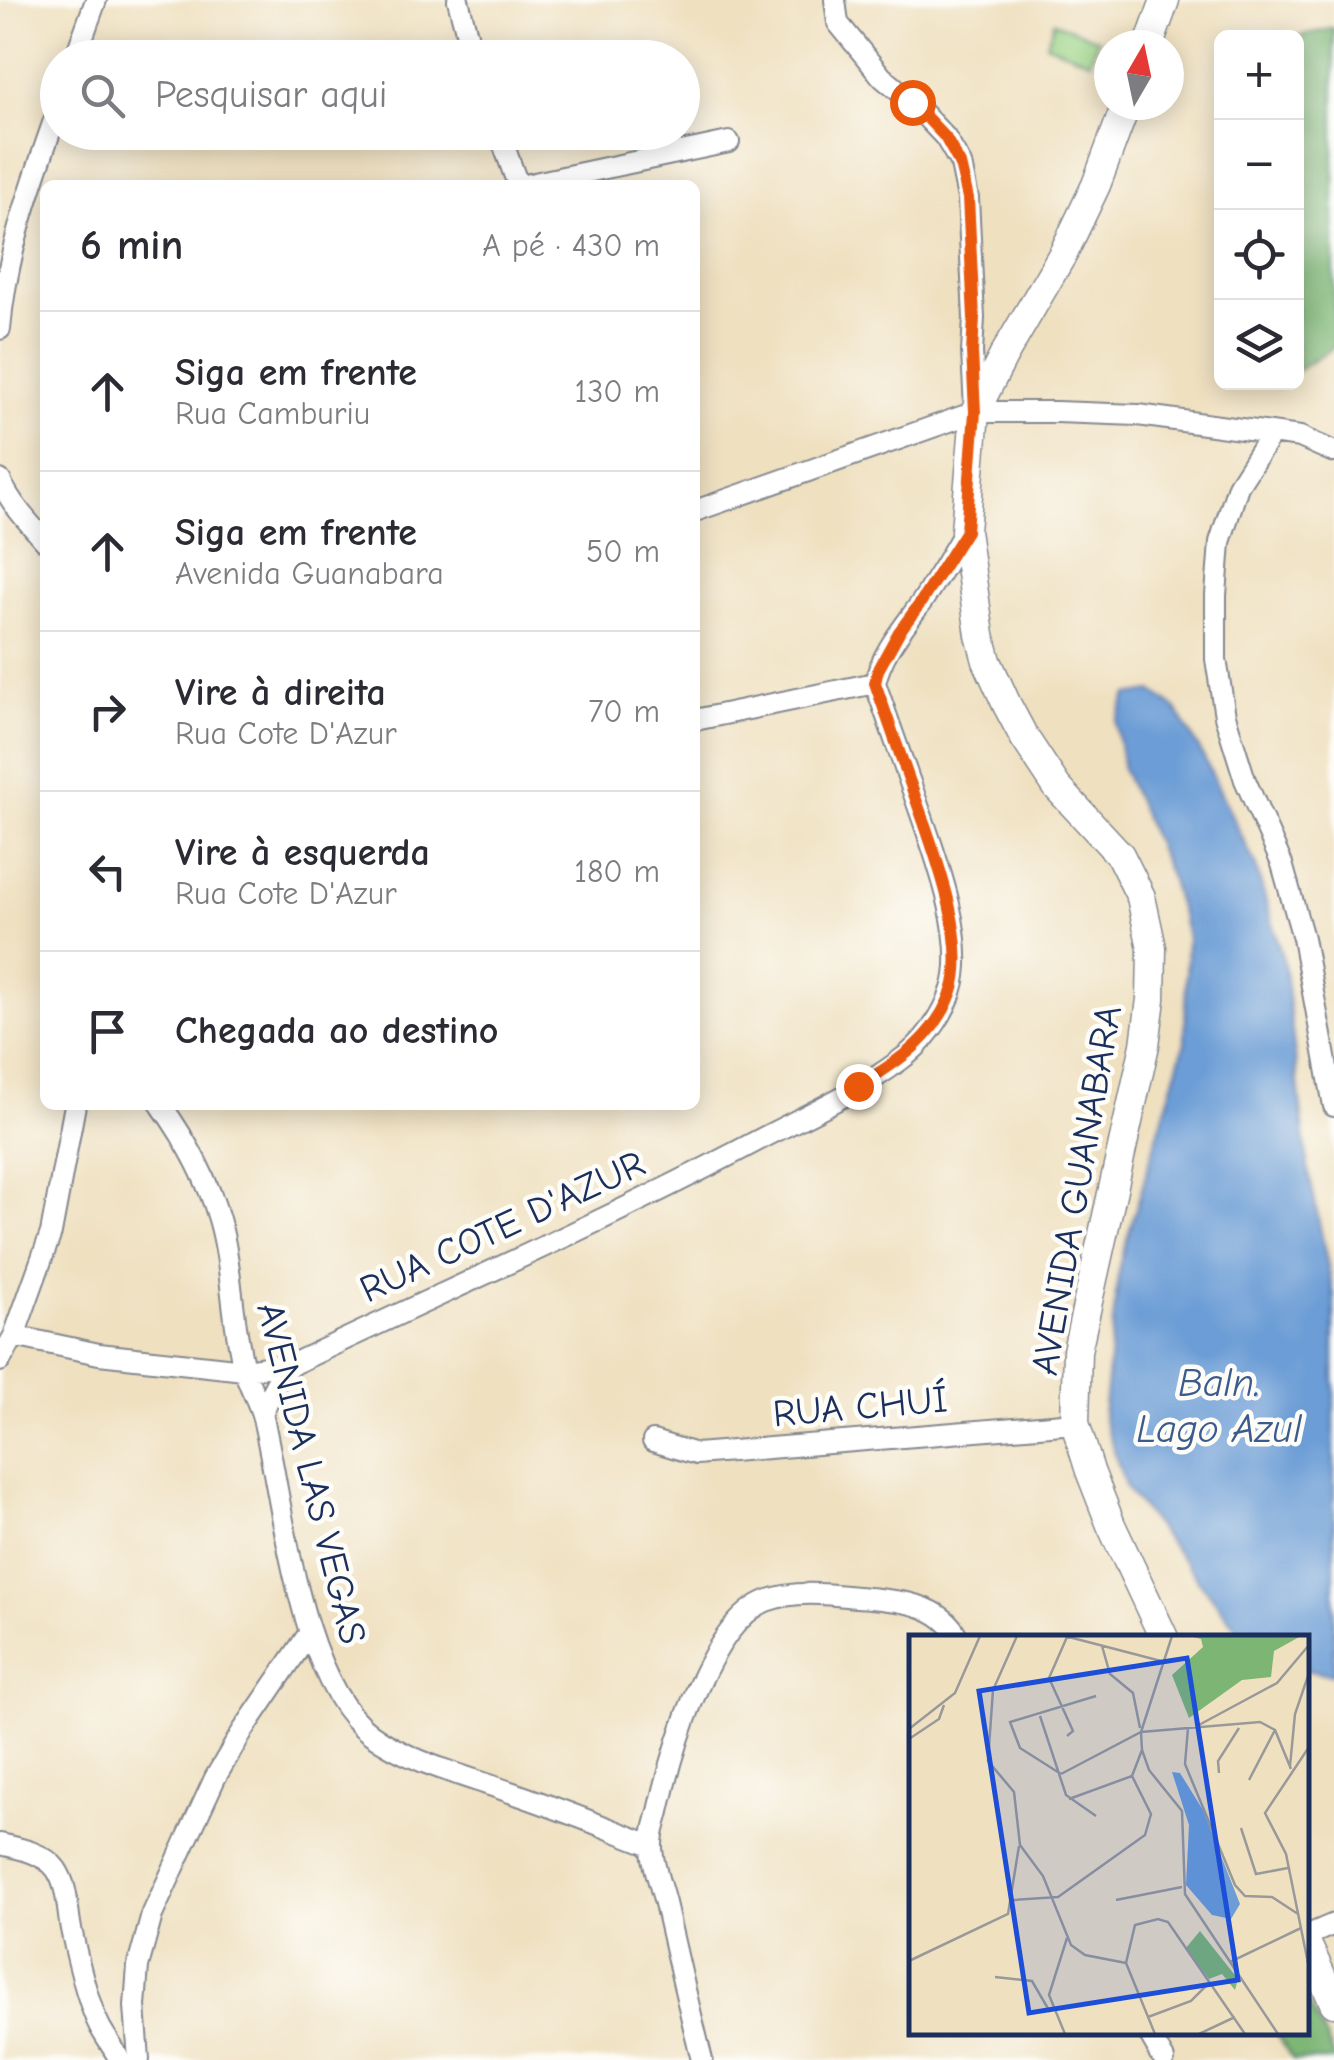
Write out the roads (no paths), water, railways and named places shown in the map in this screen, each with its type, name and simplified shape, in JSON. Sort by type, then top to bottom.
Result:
[{"type":"street","points":[[82,40],[96,0]]},
{"type":"street","points":[[458,0],[468,40]]},
{"type":"street","points":[[835,0],[838,23],[882,77],[945,137],[960,164],[968,198],[975,412]]},
{"type":"street","points":[[1154,30],[1164,0]]},
{"type":"street","name":"AVENIDA GUANABARA","points":[[1120,120],[1096,185],[1064,252],[975,412],[966,531],[972,590],[987,661],[1024,737],[1057,787],[1120,855],[1140,896],[1152,948],[1146,1046],[1077,1351],[1076,1423],[1111,1526],[1163,1635]]},
{"type":"street","points":[[700,148],[729,142]]},
{"type":"street","points":[[0,328],[14,241],[44,150]]},
{"type":"street","points":[[506,150],[520,180]]},
{"type":"street","points":[[546,180],[690,150]]},
{"type":"street","points":[[700,509],[975,412],[1138,415],[1300,437],[1334,434]]},
{"type":"street","points":[[1272,433],[1238,486],[1220,542],[1216,659],[1225,716],[1245,780],[1282,864],[1303,938],[1334,1106]]},
{"type":"street","points":[[1300,437],[1334,452]]},
{"type":"street","points":[[0,480],[40,536]]},
{"type":"street","points":[[700,719],[875,683],[899,632],[966,531]]},
{"type":"street","name":"RUA COTE D'AZUR","points":[[14,1336],[99,1354],[244,1370],[295,1363],[698,1172],[900,1061],[924,1038],[952,991],[956,969],[954,934],[930,841],[875,683]]},
{"type":"street","points":[[0,1360],[14,1336],[51,1233],[74,1110]]},
{"type":"street","name":"AVENIDA LAS VEGAS","points":[[164,1110],[199,1165],[220,1220],[244,1370],[262,1414],[280,1513],[310,1632],[328,1679],[346,1709],[368,1732],[402,1754],[652,1845]]},
{"type":"street","points":[[262,1414],[272,1390],[295,1363]]},
{"type":"street","name":"RUA CHUÍ","points":[[652,1441],[696,1454],[1076,1423]]},
{"type":"street","points":[[702,2060],[652,1845],[678,1740],[700,1681],[723,1639],[764,1602],[794,1595],[830,1594],[916,1604],[936,1614],[957,1635]]},
{"type":"street","points":[[139,2060],[135,2006],[138,1966],[152,1914],[215,1778],[310,1632]]},
{"type":"street","points":[[0,1844],[33,1853],[57,1870],[99,2026],[120,2060]]},
{"type":"street","points":[[1309,1937],[1334,1924]]},
{"type":"street","points":[[1309,1946],[1334,2002]]},
{"type":"water","name":"Baln. Lago Azul","points":[[1152,691],[1176,709],[1255,864],[1284,963],[1308,1168],[1334,1296],[1334,1674],[1309,1671],[1309,1635],[1246,1635],[1235,1626],[1126,1488],[1103,1417],[1119,1266],[1185,1042],[1187,936],[1169,873],[1123,770],[1116,723],[1127,695]]}]
